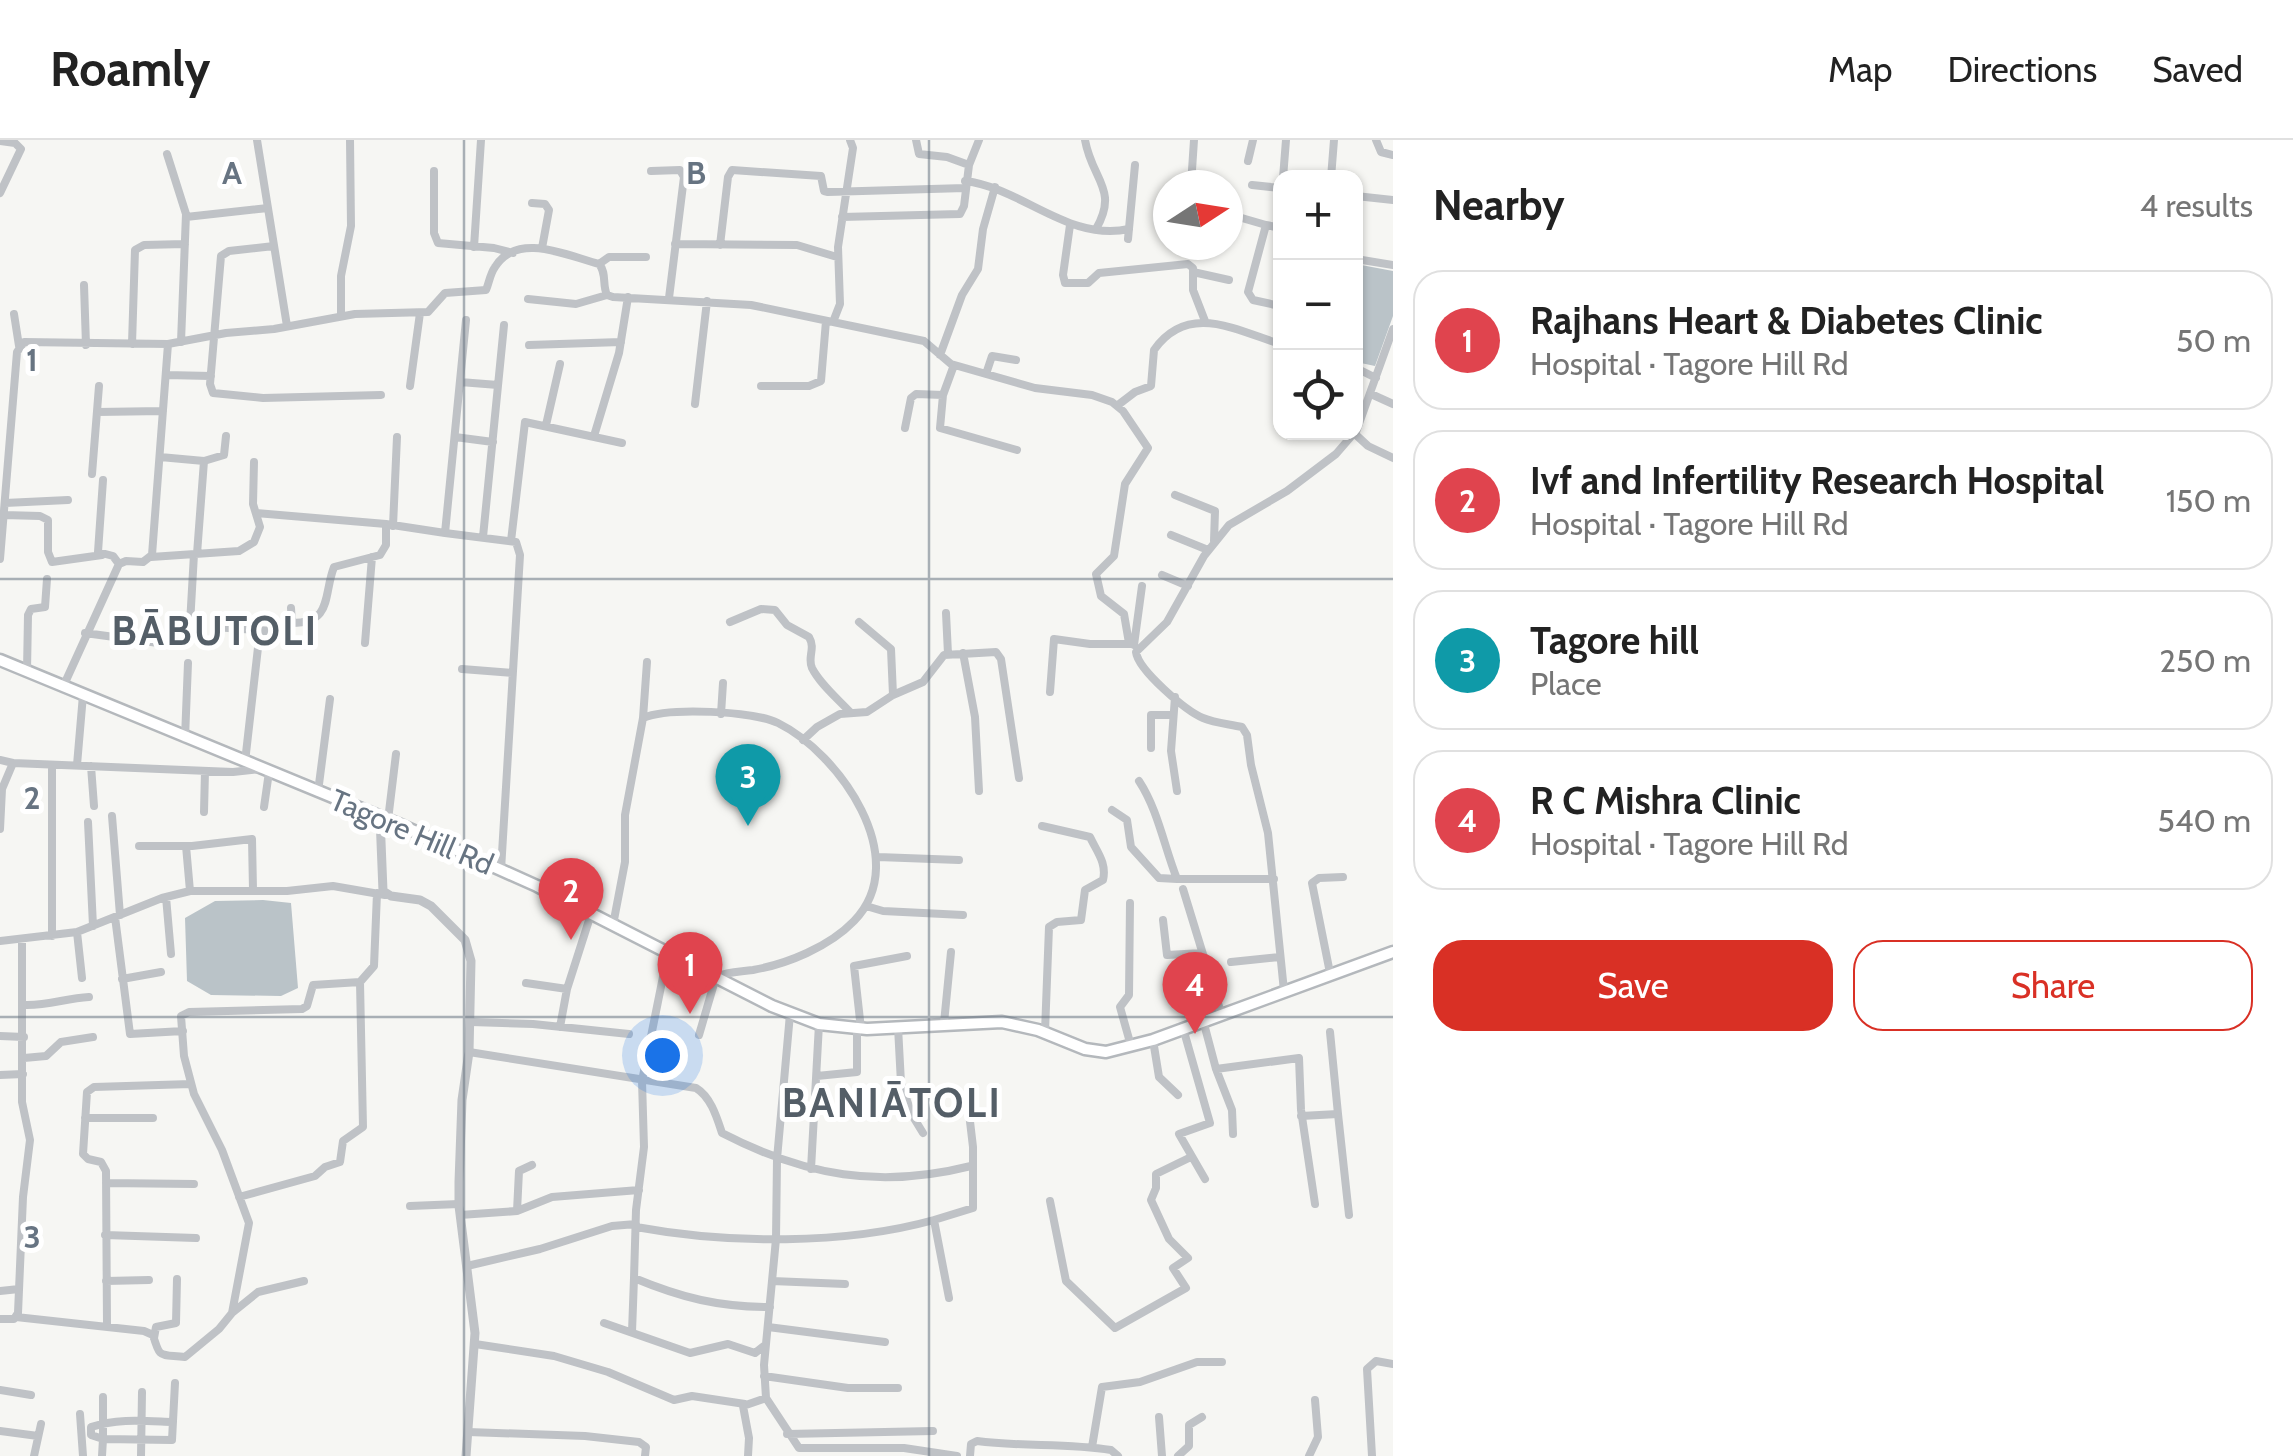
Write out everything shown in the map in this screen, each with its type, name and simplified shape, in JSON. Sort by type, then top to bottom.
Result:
[{"type":"main road","name":"Tagore Hill Rd","points":[[0,660],[500,870],[790,1014],[819,1024],[859,1029],[1002,1022],[1106,1052],[1153,1040],[1393,952]]},
{"type":"street","points":[[258,140],[287,326]]},
{"type":"street","points":[[341,316],[342,276],[351,226],[350,140]]},
{"type":"street","points":[[474,246],[481,140]]},
{"type":"street","points":[[761,386],[809,386],[821,381],[830,322],[840,304],[838,257],[853,148],[850,140]]},
{"type":"street","points":[[916,140],[919,154],[947,157],[968,165]]},
{"type":"street","points":[[842,217],[963,212],[968,165],[978,140]]},
{"type":"street","points":[[1085,140],[1092,170],[1107,196],[1106,211],[1096,229]]},
{"type":"street","points":[[1192,170],[1194,140]]},
{"type":"street","points":[[1248,162],[1253,140]]},
{"type":"street","points":[[1284,170],[1286,140]]},
{"type":"street","points":[[1332,170],[1334,140]]},
{"type":"street","points":[[1376,140],[1380,152],[1393,155]]},
{"type":"street","points":[[0,141],[20,145],[20,155],[0,193]]},
{"type":"street","points":[[167,154],[182,192],[186,218],[180,342]]},
{"type":"street","points":[[720,246],[732,170],[821,176],[824,190],[847,192],[965,184],[995,188],[1070,224],[1129,234],[1135,165]]},
{"type":"street","points":[[434,170],[436,238],[445,245],[512,253]]},
{"type":"street","points":[[651,171],[683,173],[669,298]]},
{"type":"street","points":[[1252,185],[1273,187]]},
{"type":"street","points":[[940,355],[962,295],[978,269],[981,240],[995,188]]},
{"type":"street","points":[[1363,197],[1393,200]]},
{"type":"street","points":[[532,203],[548,206],[542,248]]},
{"type":"street","points":[[186,218],[268,208]]},
{"type":"street","points":[[1243,218],[1273,226]]},
{"type":"street","points":[[1070,224],[1062,275],[1068,284],[1088,282],[1095,274],[1188,264],[1205,321]]},
{"type":"street","points":[[1266,224],[1248,292],[1253,300],[1273,304]]},
{"type":"street","points":[[132,344],[135,250],[144,245],[185,244]]},
{"type":"street","points":[[675,244],[797,245],[838,257]]},
{"type":"street","points":[[274,246],[229,251],[221,256],[211,389],[217,394],[263,398],[382,396]]},
{"type":"street","points":[[19,346],[30,342],[168,344],[341,316],[380,312],[420,314],[434,309],[445,293],[486,290],[493,270],[512,253],[530,247],[599,264],[607,295]]},
{"type":"street","points":[[599,264],[609,257],[646,257]]},
{"type":"street","points":[[1362,260],[1393,265]]},
{"type":"street","points":[[1193,272],[1229,280]]},
{"type":"street","points":[[84,285],[86,345]]},
{"type":"street","points":[[528,299],[576,304],[607,295],[751,305],[924,342],[954,365],[1036,388],[1092,395],[1118,405],[1146,443],[1147,453],[1128,476],[1114,556],[1099,570],[1095,580],[1102,596],[1124,614],[1140,666],[1202,718],[1236,726],[1247,734],[1274,879],[1284,991]]},
{"type":"street","points":[[594,436],[621,342],[628,297]]},
{"type":"street","points":[[695,404],[707,301]]},
{"type":"street","points":[[0,559],[19,346],[14,314]]},
{"type":"street","points":[[410,386],[420,314]]},
{"type":"street","points":[[445,533],[466,320]]},
{"type":"street","points":[[1118,405],[1151,386],[1151,360],[1160,340],[1193,322],[1205,321],[1273,342]]},
{"type":"street","points":[[483,538],[504,325]]},
{"type":"street","points":[[1363,414],[1393,329]]},
{"type":"street","points":[[529,345],[621,342]]},
{"type":"street","points":[[150,557],[168,344]]},
{"type":"street","points":[[986,374],[992,356],[1016,360]]},
{"type":"street","points":[[546,426],[560,364]]},
{"type":"street","points":[[954,365],[943,395],[940,428],[1017,450]]},
{"type":"street","points":[[1363,370],[1378,375],[1393,371]]},
{"type":"street","points":[[166,375],[211,376]]},
{"type":"street","points":[[460,382],[498,385]]},
{"type":"street","points":[[92,474],[99,386]]},
{"type":"street","points":[[0,394],[13,396]]},
{"type":"street","points":[[1371,394],[1393,404]]},
{"type":"street","points":[[905,428],[913,395],[943,395]]},
{"type":"street","points":[[97,412],[163,411]]},
{"type":"street","points":[[511,540],[522,426],[529,422],[622,443]]},
{"type":"street","points":[[160,457],[204,461],[224,455],[226,436]]},
{"type":"street","points":[[292,622],[305,623],[318,616],[327,600],[334,568],[384,551],[398,437]]},
{"type":"street","points":[[454,437],[493,442]]},
{"type":"street","points":[[1050,692],[1054,639],[1134,646],[1167,622],[1208,550],[1236,520],[1287,491],[1349,440]]},
{"type":"street","points":[[1362,440],[1393,458]]},
{"type":"street","points":[[85,634],[184,643],[190,624],[204,461]]},
{"type":"street","points":[[63,686],[119,564],[126,560],[143,562],[150,557],[248,548],[258,534],[252,504],[254,462]]},
{"type":"street","points":[[102,555],[97,547],[103,480]]},
{"type":"street","points":[[1175,495],[1215,511],[1214,542]]},
{"type":"street","points":[[3,508],[68,500]]},
{"type":"street","points":[[3,508],[48,520],[48,552],[52,562],[102,555],[114,556],[119,564]]},
{"type":"street","points":[[256,513],[516,542],[520,554],[500,870]]},
{"type":"street","points":[[1172,535],[1208,550]]},
{"type":"street","points":[[365,643],[372,557]]},
{"type":"street","points":[[1162,576],[1188,586]]},
{"type":"street","points":[[27,671],[28,615],[31,609],[45,607],[47,580]]},
{"type":"street","points":[[1134,646],[1142,586]]},
{"type":"street","points":[[214,627],[287,632],[292,622],[291,608]]},
{"type":"street","points":[[730,622],[762,609],[776,610],[787,625],[809,637],[813,644],[812,669],[850,712]]},
{"type":"street","points":[[946,613],[948,654]]},
{"type":"street","points":[[859,622],[891,649],[893,694]]},
{"type":"street","points":[[246,762],[260,630]]},
{"type":"street","points":[[803,740],[816,727],[850,712],[868,712],[893,694],[929,678],[948,654],[991,651],[999,655],[1019,778]]},
{"type":"street","points":[[962,653],[974,717],[979,791]]},
{"type":"street","points":[[613,924],[625,862],[625,816],[643,718],[647,662]]},
{"type":"street","points":[[185,738],[188,663]]},
{"type":"street","points":[[462,670],[512,674]]},
{"type":"street","points":[[721,714],[723,682]]},
{"type":"street","points":[[76,765],[82,695]]},
{"type":"street","points":[[1175,697],[1171,760],[1177,791]]},
{"type":"street","points":[[318,792],[330,699]]},
{"type":"street","points":[[643,718],[680,711],[772,720],[833,766],[870,830],[878,856],[874,887],[866,906],[844,930],[800,956],[716,977],[698,1035]]},
{"type":"street","points":[[1151,748],[1151,716],[1171,715]]},
{"type":"street","points":[[232,1313],[249,1223],[222,1150],[202,1115],[191,1084],[184,1056],[184,1013],[302,1009],[307,1006],[313,985],[360,982],[374,966],[382,894],[384,819],[396,754]]},
{"type":"street","points":[[0,760],[205,771],[264,770],[264,807]]},
{"type":"street","points":[[0,829],[2,785],[12,763]]},
{"type":"street","points":[[52,765],[52,936]]},
{"type":"street","points":[[91,766],[94,806]]},
{"type":"street","points":[[204,812],[205,771]]},
{"type":"street","points":[[1139,781],[1154,808],[1161,840],[1177,879]]},
{"type":"street","points":[[1112,810],[1128,820],[1131,846],[1159,878],[1274,879]]},
{"type":"street","points":[[112,816],[122,979],[130,1034],[182,1032]]},
{"type":"street","points":[[88,822],[93,926]]},
{"type":"street","points":[[1042,826],[1090,837],[1102,856],[1105,875],[1085,890],[1081,920],[1057,922],[1049,927],[1045,1032]]},
{"type":"street","points":[[139,846],[252,839],[254,890]]},
{"type":"street","points":[[186,846],[190,891]]},
{"type":"street","points":[[878,856],[959,860]]},
{"type":"street","points":[[1330,973],[1312,883],[1320,878],[1342,877]]},
{"type":"street","points":[[0,941],[77,932],[190,891],[288,891],[333,886],[425,902],[465,940],[472,961],[471,1022],[462,1100],[460,1210],[475,1344],[466,1456]]},
{"type":"street","points":[[1182,889],[1221,1013]]},
{"type":"street","points":[[166,897],[171,954]]},
{"type":"street","points":[[1130,903],[1130,995],[1120,1009],[1131,1046]]},
{"type":"street","points":[[866,906],[883,911],[962,915]]},
{"type":"street","points":[[560,1027],[591,914]]},
{"type":"street","points":[[1163,920],[1167,955],[1202,952]]},
{"type":"street","points":[[77,932],[82,978]]},
{"type":"street","points":[[16,1317],[30,1140],[23,1107],[22,940]]},
{"type":"street","points":[[632,1332],[644,1148],[642,1081],[668,952]]},
{"type":"street","points":[[944,1024],[951,952]]},
{"type":"street","points":[[817,1076],[857,1072],[859,1029],[854,966],[906,956]]},
{"type":"street","points":[[1231,962],[1280,957]]},
{"type":"street","points":[[122,979],[161,972]]},
{"type":"street","points":[[239,1198],[315,1176],[340,1162],[343,1141],[364,1128],[360,982]]},
{"type":"street","points":[[526,984],[568,989]]},
{"type":"street","points":[[24,1005],[54,1006],[66,998],[89,997]]},
{"type":"street","points":[[790,1014],[777,1159],[776,1239],[764,1376],[766,1398],[798,1448],[904,1448],[957,1456]]},
{"type":"street","points":[[1203,1020],[1232,1110],[1233,1134]]},
{"type":"street","points":[[471,1022],[629,1034]]},
{"type":"street","points":[[811,1169],[819,1024]]},
{"type":"street","points":[[898,1027],[900,1083],[923,1133]]},
{"type":"street","points":[[1183,1028],[1210,1122],[1179,1133],[1205,1179]]},
{"type":"street","points":[[1330,1032],[1349,1215]]},
{"type":"street","points":[[0,1036],[24,1037]]},
{"type":"street","points":[[24,1058],[46,1056],[61,1042],[93,1037]]},
{"type":"street","points":[[1153,1040],[1159,1077],[1178,1095]]},
{"type":"street","points":[[470,1052],[701,1090],[718,1118],[721,1132],[777,1159],[811,1169],[868,1178],[933,1174],[971,1166]]},
{"type":"street","points":[[1216,1068],[1298,1057],[1301,1116],[1315,1204]]},
{"type":"street","points":[[0,1075],[23,1074]]},
{"type":"street","points":[[108,1326],[106,1183],[104,1166],[83,1154],[87,1092],[90,1088],[191,1084]]},
{"type":"street","points":[[466,1266],[612,1226],[636,1226],[692,1237],[776,1239],[900,1229],[972,1209],[974,1147],[967,1096]]},
{"type":"street","points":[[1301,1116],[1338,1114]]},
{"type":"street","points":[[85,1118],[153,1118]]},
{"type":"street","points":[[1050,1202],[1066,1281],[1116,1328],[1186,1288],[1173,1268],[1187,1258],[1169,1239],[1151,1200],[1156,1174],[1191,1157]]},
{"type":"street","points":[[517,1211],[519,1171],[532,1165]]},
{"type":"street","points":[[106,1183],[194,1184]]},
{"type":"street","points":[[410,1206],[517,1211],[552,1197],[639,1190]]},
{"type":"street","points":[[934,1220],[949,1298]]},
{"type":"street","points":[[105,1235],[196,1238]]},
{"type":"street","points":[[634,1278],[673,1294],[726,1307],[770,1307]]},
{"type":"street","points":[[177,1279],[176,1323],[156,1328],[154,1348],[160,1354],[187,1356],[258,1292],[304,1281]]},
{"type":"street","points":[[106,1281],[149,1280]]},
{"type":"street","points":[[772,1281],[845,1284]]},
{"type":"street","points":[[0,1291],[19,1290]]},
{"type":"street","points":[[0,1319],[16,1317],[108,1326],[148,1332],[154,1338]]},
{"type":"street","points":[[604,1324],[690,1353],[728,1344],[755,1353],[767,1342]]},
{"type":"street","points":[[768,1328],[885,1342]]},
{"type":"street","points":[[475,1344],[554,1356],[608,1372],[671,1400],[692,1396],[745,1404],[766,1398]]},
{"type":"street","points":[[1372,1456],[1367,1368],[1376,1361],[1393,1364]]},
{"type":"street","points":[[1092,1447],[1102,1387],[1140,1382],[1198,1362],[1222,1362]]},
{"type":"street","points":[[764,1376],[848,1388],[898,1388]]},
{"type":"street","points":[[80,1414],[91,1434],[103,1439],[172,1440],[175,1384]]},
{"type":"street","points":[[0,1390],[31,1395]]},
{"type":"street","points":[[140,1456],[142,1392]]},
{"type":"street","points":[[102,1397],[102,1456]]},
{"type":"street","points":[[1309,1456],[1318,1437],[1315,1400]]},
{"type":"street","points":[[745,1404],[748,1456]]},
{"type":"street","points":[[1160,1417],[1162,1456]]},
{"type":"street","points":[[1178,1456],[1190,1446],[1188,1425],[1202,1417]]},
{"type":"street","points":[[87,1429],[102,1423],[173,1422]]},
{"type":"street","points":[[34,1456],[41,1424]]},
{"type":"street","points":[[83,1456],[87,1429]]},
{"type":"street","points":[[0,1431],[38,1436]]},
{"type":"street","points":[[787,1434],[933,1431]]},
{"type":"street","points":[[468,1432],[639,1442],[646,1447],[645,1456]]},
{"type":"street","points":[[163,1441],[163,1456]]},
{"type":"street","points":[[970,1456],[975,1441],[1030,1447],[1055,1443],[1114,1451],[1118,1456]]},
{"type":"street","points":[[1054,1456],[1055,1443]]},
{"type":"street","points":[[1009,1456],[1010,1445]]},
{"type":"shaded area","points":[[1363,265],[1393,271],[1393,316],[1375,366],[1363,363]]},
{"type":"shaded area","points":[[215,901],[291,903],[298,988],[281,996],[211,995],[187,981],[185,918]]},
{"type":"place","name":"Tagore hill","points":[[748,826]]},
{"type":"place","name":"Ivf and Infertility Research Hospital","points":[[571,940]]},
{"type":"place","name":"Rajhans Heart & Diabetes Clinic","points":[[690,1014]]},
{"type":"place","name":"R C Mishra Clinic","points":[[1195,1034]]},
{"type":"district","name":"BĀBUTOLI","points":[[215,630]]},
{"type":"district","name":"BANIĀTOLI","points":[[892,1102]]}]
